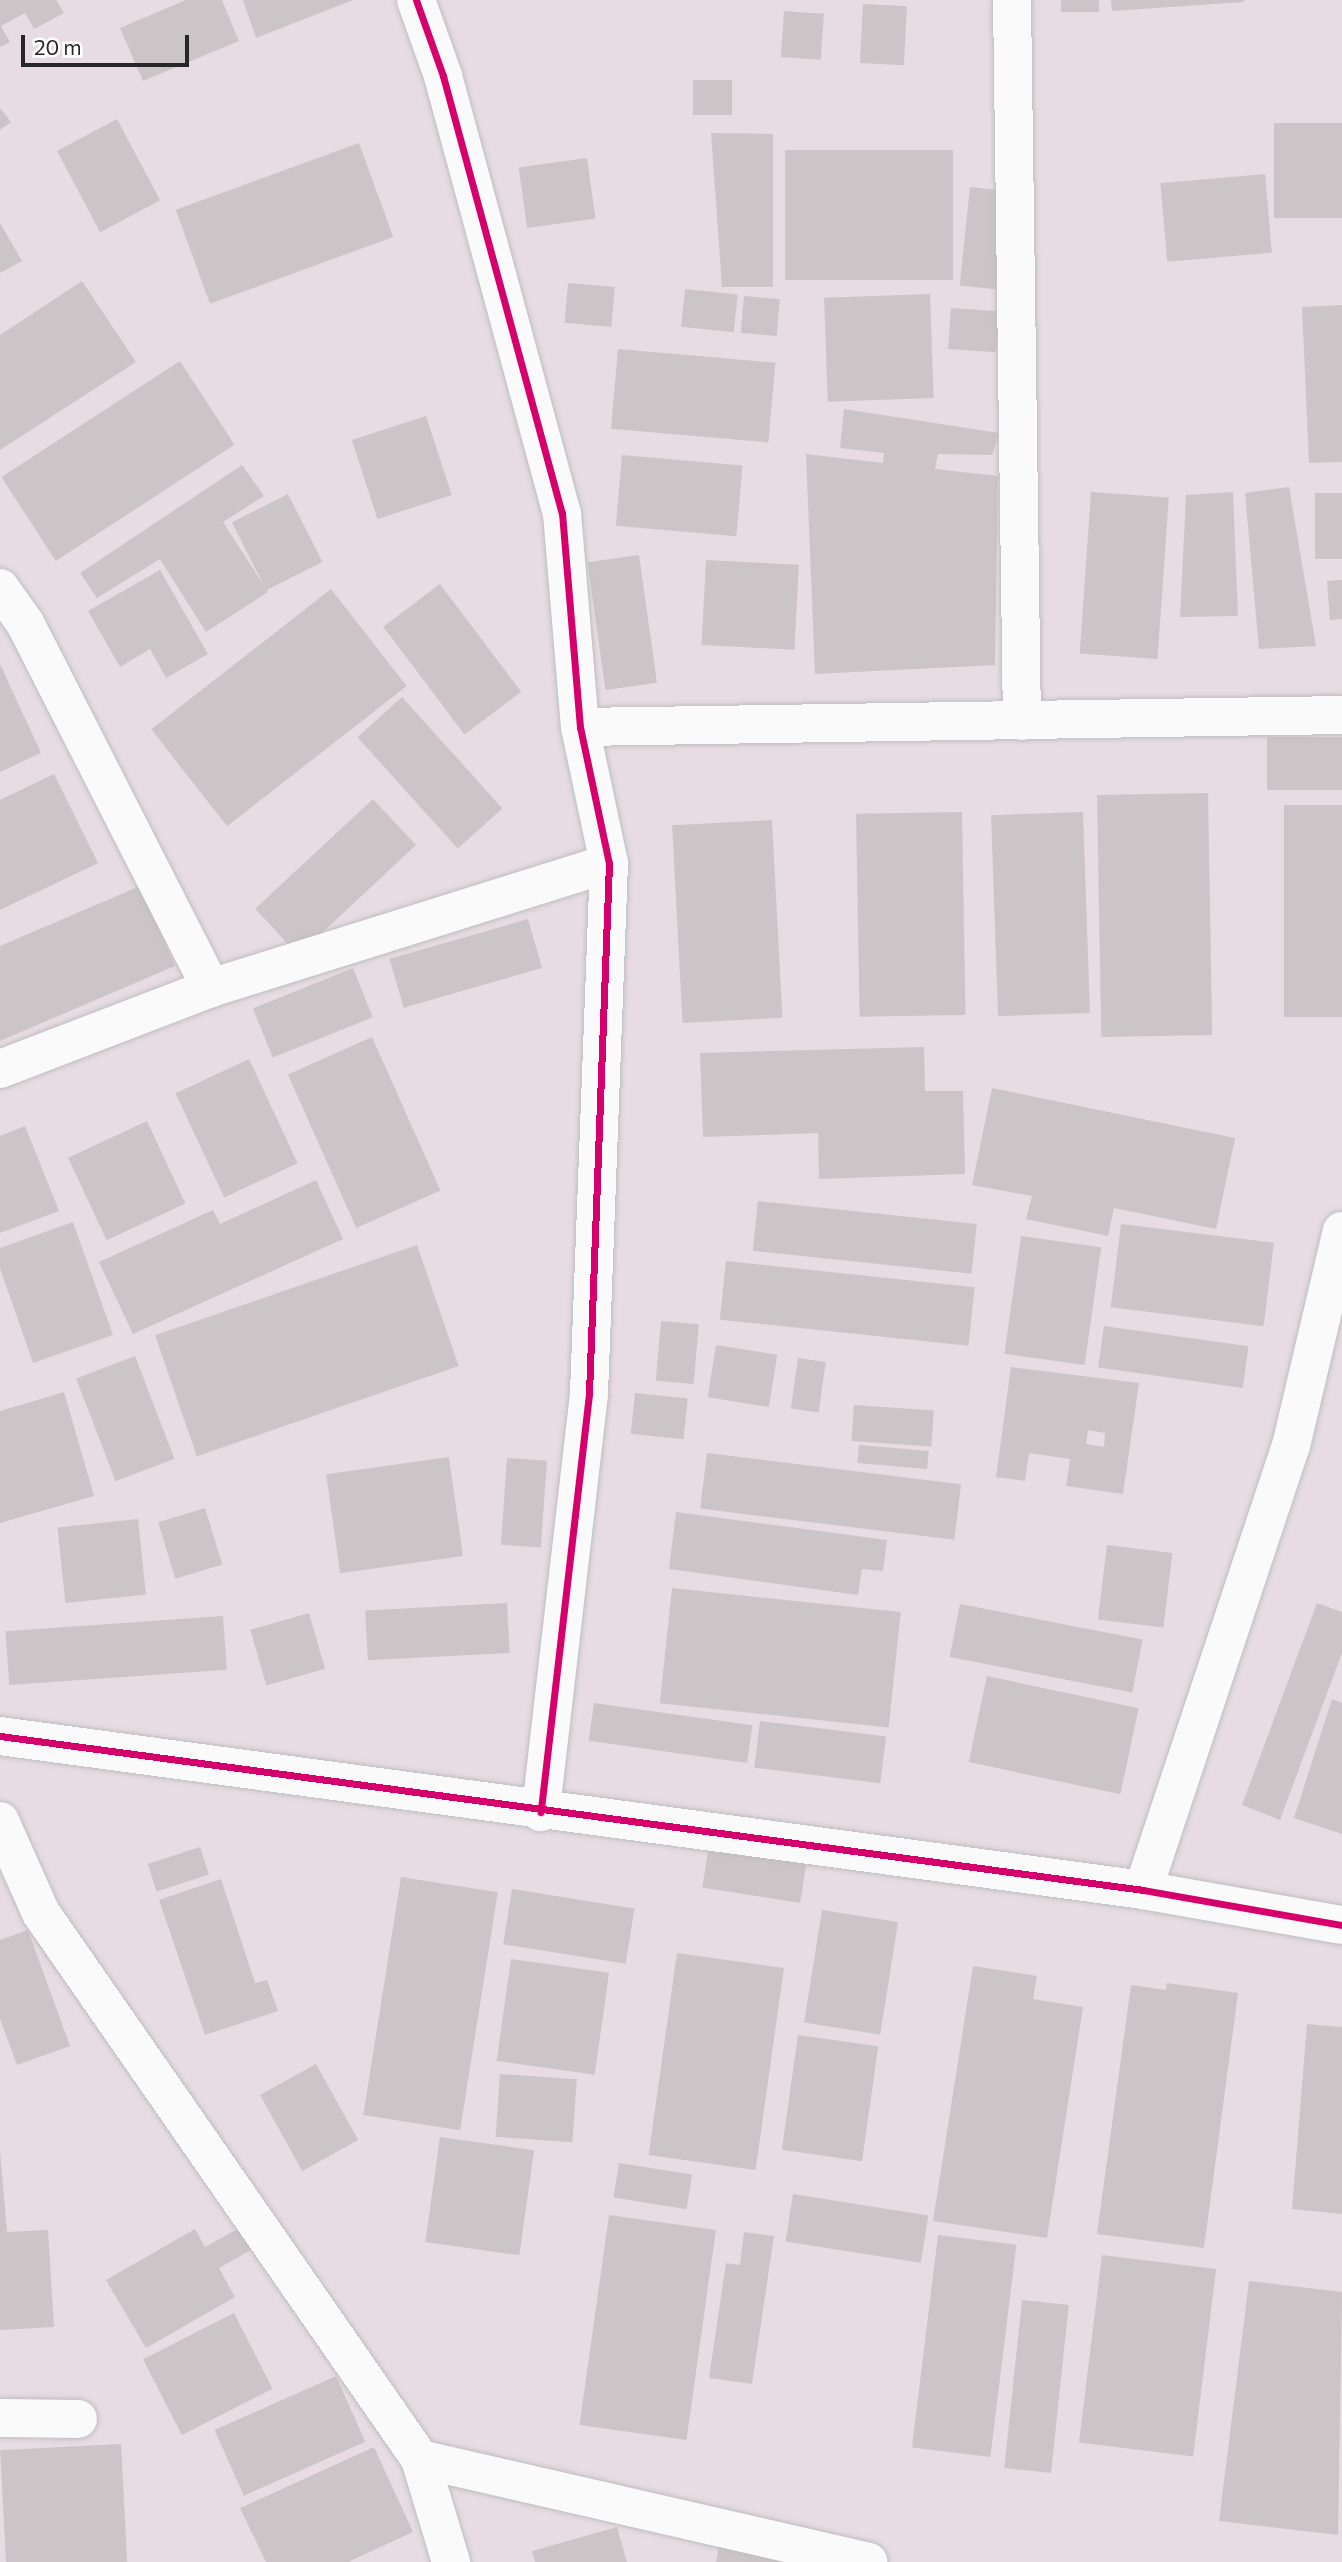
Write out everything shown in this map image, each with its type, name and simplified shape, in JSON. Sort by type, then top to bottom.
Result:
[{"type":"street","points":[[416,0],[443,76],[562,513],[580,727],[609,863],[589,1394],[541,1812]]},
{"type":"street","points":[[1012,0],[1022,720]]},
{"type":"street","points":[[0,588],[25,623],[211,988]]},
{"type":"street","points":[[580,727],[1342,715]]},
{"type":"street","points":[[0,1069],[211,988],[609,863]]},
{"type":"street","points":[[1143,1890],[1291,1446],[1342,1231]]},
{"type":"street","points":[[0,1736],[541,1812],[1143,1890],[1342,1924]]},
{"type":"street","points":[[0,1821],[41,1913],[420,2459],[451,2562]]},
{"type":"street","points":[[0,2418],[78,2419]]},
{"type":"street","points":[[420,2459],[868,2562]]},
{"type":"building","points":[[0,0],[56,0],[64,13],[34,29],[25,13],[1,26],[10,42],[0,47]]},
{"type":"building","points":[[186,0],[222,0],[239,41],[143,81],[120,28]]},
{"type":"building","points":[[243,0],[353,0],[256,38]]},
{"type":"building","points":[[1061,0],[1099,0],[1099,12],[1061,12]]},
{"type":"building","points":[[1111,0],[1244,0],[1244,2],[1112,11]]},
{"type":"building","points":[[863,4],[907,6],[904,65],[860,63]]},
{"type":"building","points":[[784,11],[824,14],[821,60],[781,57]]},
{"type":"building","points":[[693,80],[732,80],[732,115],[693,115]]},
{"type":"building","points":[[0,108],[11,122],[0,130]]},
{"type":"building","points":[[117,119],[160,200],[100,232],[57,151]]},
{"type":"building","points":[[1274,123],[1342,123],[1342,218],[1274,218]]},
{"type":"building","points":[[711,133],[773,134],[773,287],[722,287]]},
{"type":"building","points":[[359,143],[393,237],[210,304],[176,210]]},
{"type":"building","points":[[785,150],[953,150],[953,280],[785,280]]},
{"type":"building","points":[[587,158],[595,218],[527,228],[519,168]]},
{"type":"building","points":[[1265,174],[1272,253],[1167,262],[1160,183]]},
{"type":"building","points":[[970,187],[1006,191],[995,289],[960,285]]},
{"type":"building","points":[[0,223],[22,261],[0,273]]},
{"type":"building","points":[[82,281],[136,362],[0,450],[0,335]]},
{"type":"building","points":[[568,283],[615,287],[611,327],[565,323]]},
{"type":"building","points":[[685,289],[738,295],[734,332],[681,327]]},
{"type":"building","points":[[930,294],[934,398],[828,402],[824,298]]},
{"type":"building","points":[[744,296],[780,299],[777,336],[741,333]]},
{"type":"building","points":[[1342,305],[1342,462],[1309,463],[1302,307]]},
{"type":"building","points":[[951,308],[999,311],[996,352],[948,349]]},
{"type":"building","points":[[618,349],[775,363],[768,442],[611,429]]},
{"type":"building","points":[[180,361],[234,445],[56,561],[1,477]]},
{"type":"building","points":[[844,409],[999,433],[992,455],[938,454],[935,469],[998,476],[995,665],[815,674],[806,454],[883,463],[884,453],[840,448]]},
{"type":"building","points":[[426,416],[452,495],[377,519],[352,440]]},
{"type":"building","points":[[622,455],[743,466],[736,536],[616,526]]},
{"type":"building","points":[[242,465],[264,496],[223,522],[268,592],[206,632],[160,559],[97,598],[80,573]]},
{"type":"building","points":[[1289,487],[1316,646],[1259,649],[1245,493]]},
{"type":"building","points":[[1091,492],[1169,497],[1158,659],[1080,654]]},
{"type":"building","points":[[1233,492],[1238,616],[1180,617],[1186,495]]},
{"type":"building","points":[[1315,493],[1342,493],[1342,559],[1315,559]]},
{"type":"building","points":[[288,494],[323,562],[266,590],[232,523]]},
{"type":"building","points":[[639,555],[657,683],[605,690],[588,562]]},
{"type":"building","points":[[706,560],[799,565],[794,650],[702,645]]},
{"type":"building","points":[[160,570],[208,654],[166,678],[150,649],[120,667],[88,611]]},
{"type":"building","points":[[1342,580],[1342,619],[1330,620],[1327,581]]},
{"type":"building","points":[[440,584],[521,692],[465,735],[383,627]]},
{"type":"building","points":[[331,589],[407,686],[227,826],[151,729]]},
{"type":"building","points":[[0,664],[41,753],[0,772]]},
{"type":"building","points":[[402,697],[502,808],[458,849],[357,737]]},
{"type":"building","points":[[1267,737],[1342,737],[1342,790],[1267,790]]},
{"type":"building","points":[[54,774],[98,863],[0,910],[0,800]]},
{"type":"building","points":[[1208,793],[1212,1035],[1101,1037],[1097,795]]},
{"type":"building","points":[[373,799],[416,845],[298,955],[255,909]]},
{"type":"building","points":[[1284,805],[1342,805],[1342,1017],[1284,1017]]},
{"type":"building","points":[[962,812],[966,1015],[860,1017],[856,814]]},
{"type":"building","points":[[1083,812],[1090,1013],[998,1016],[991,815]]},
{"type":"building","points":[[772,820],[782,1018],[682,1023],[672,825]]},
{"type":"building","points":[[140,886],[175,966],[0,1041],[0,946]]},
{"type":"building","points":[[528,919],[542,968],[404,1008],[390,959]]},
{"type":"building","points":[[353,968],[373,1017],[273,1058],[253,1008]]},
{"type":"building","points":[[372,1037],[440,1190],[356,1228],[288,1074]]},
{"type":"building","points":[[924,1047],[925,1091],[963,1091],[965,1174],[819,1179],[818,1133],[703,1137],[700,1053]]},
{"type":"building","points":[[249,1059],[298,1163],[224,1197],[176,1093]]},
{"type":"building","points":[[992,1088],[1235,1138],[1216,1229],[1114,1208],[1108,1236],[1026,1219],[1032,1196],[972,1185]]},
{"type":"building","points":[[147,1121],[185,1203],[107,1240],[68,1158]]},
{"type":"building","points":[[25,1126],[59,1211],[0,1233],[0,1136]]},
{"type":"building","points":[[316,1180],[343,1239],[133,1334],[99,1262],[213,1210],[220,1224]]},
{"type":"building","points":[[758,1201],[977,1224],[972,1274],[753,1251]]},
{"type":"building","points":[[73,1222],[113,1335],[33,1363],[0,1268],[0,1248]]},
{"type":"building","points":[[1121,1224],[1274,1243],[1264,1326],[1111,1307]]},
{"type":"building","points":[[1021,1236],[1101,1247],[1085,1365],[1004,1354]]},
{"type":"building","points":[[417,1245],[459,1366],[197,1456],[155,1335]]},
{"type":"building","points":[[726,1261],[975,1287],[968,1346],[720,1320]]},
{"type":"building","points":[[661,1321],[699,1324],[694,1384],[656,1381]]},
{"type":"building","points":[[1104,1326],[1249,1346],[1243,1388],[1098,1368]]},
{"type":"building","points":[[716,1345],[777,1355],[769,1407],[708,1397]]},
{"type":"building","points":[[135,1356],[174,1459],[116,1481],[76,1379]]},
{"type":"building","points":[[798,1358],[826,1362],[819,1412],[791,1409]]},
{"type":"building","points":[[1011,1367],[1139,1383],[1123,1494],[1066,1486],[1070,1459],[1029,1453],[1025,1481],[996,1477]],"holes":[[[1088,1430],[1105,1433],[1104,1447],[1086,1444]]]},
{"type":"building","points":[[64,1392],[94,1496],[0,1523],[0,1411]]},
{"type":"building","points":[[635,1393],[688,1399],[683,1439],[631,1434]]},
{"type":"building","points":[[854,1405],[934,1411],[931,1446],[851,1441]]},
{"type":"building","points":[[859,1445],[929,1451],[927,1469],[857,1463]]},
{"type":"building","points":[[707,1453],[961,1484],[954,1540],[700,1509]]},
{"type":"building","points":[[449,1457],[463,1556],[340,1573],[326,1474]]},
{"type":"building","points":[[507,1458],[547,1461],[541,1548],[501,1545]]},
{"type":"building","points":[[205,1508],[222,1564],[175,1579],[158,1522]]},
{"type":"building","points":[[676,1512],[887,1540],[883,1571],[862,1569],[858,1595],[669,1569]]},
{"type":"building","points":[[138,1519],[146,1595],[65,1603],[57,1527]]},
{"type":"building","points":[[1107,1545],[1173,1553],[1163,1627],[1098,1619]]},
{"type":"building","points":[[672,1588],[901,1612],[889,1727],[660,1703]]},
{"type":"building","points":[[507,1603],[510,1653],[368,1660],[365,1610]]},
{"type":"building","points":[[1317,1603],[1342,1612],[1342,1653],[1280,1820],[1242,1805]]},
{"type":"building","points":[[960,1604],[1143,1639],[1132,1692],[950,1657]]},
{"type":"building","points":[[309,1613],[325,1669],[266,1686],[250,1630]]},
{"type":"building","points":[[223,1616],[227,1670],[9,1685],[6,1631]]},
{"type":"building","points":[[987,1676],[1139,1708],[1120,1794],[969,1762]]},
{"type":"building","points":[[1332,1699],[1342,1703],[1342,1834],[1294,1818]]},
{"type":"building","points":[[594,1703],[752,1725],[747,1763],[589,1741]]},
{"type":"building","points":[[760,1721],[886,1736],[880,1783],[754,1768]]},
{"type":"building","points":[[710,1839],[808,1854],[800,1903],[702,1887]]},
{"type":"building","points":[[200,1847],[209,1875],[157,1892],[148,1864]]},
{"type":"building","points":[[401,1877],[498,1892],[460,2130],[363,2115]]},
{"type":"building","points":[[221,1879],[255,1983],[267,1980],[278,2011],[205,2035],[159,1900]]},
{"type":"building","points":[[512,1889],[634,1908],[626,1964],[503,1944]]},
{"type":"building","points":[[822,1910],[898,1922],[880,2035],[804,2023]]},
{"type":"building","points":[[28,1930],[70,2046],[17,2065],[0,2019],[0,1940]]},
{"type":"building","points":[[677,1953],[784,1968],[756,2170],[649,2155]]},
{"type":"building","points":[[511,1959],[609,1973],[595,2075],[497,2061]]},
{"type":"building","points":[[973,1966],[1037,1976],[1033,1999],[1083,2007],[1047,2238],[933,2221]]},
{"type":"building","points":[[1167,1983],[1238,1993],[1204,2248],[1097,2234],[1131,1985],[1166,1990]]},
{"type":"building","points":[[1307,2024],[1342,2027],[1342,2214],[1292,2209]]},
{"type":"building","points":[[798,2035],[878,2046],[862,2161],[782,2150]]},
{"type":"building","points":[[316,2064],[358,2140],[302,2171],[260,2095]]},
{"type":"building","points":[[500,2074],[577,2079],[572,2142],[496,2137]]},
{"type":"building","points":[[440,2137],[534,2150],[519,2255],[425,2242]]},
{"type":"building","points":[[0,2151],[7,2232],[48,2230],[54,2327],[0,2330]]},
{"type":"building","points":[[619,2163],[692,2175],[687,2209],[614,2198]]},
{"type":"building","points":[[793,2194],[928,2215],[921,2263],[785,2241]]},
{"type":"building","points":[[609,2215],[716,2230],[686,2440],[579,2425]]},
{"type":"building","points":[[243,2226],[256,2247],[219,2268],[235,2297],[146,2348],[106,2280],[195,2229],[205,2247]]},
{"type":"building","points":[[744,2232],[774,2236],[752,2384],[709,2378],[726,2263],[740,2265]]},
{"type":"building","points":[[938,2235],[1016,2245],[990,2457],[912,2447]]},
{"type":"building","points":[[1102,2255],[1216,2269],[1193,2457],[1079,2443]]},
{"type":"building","points":[[1249,2281],[1342,2292],[1338,2535],[1219,2521]]},
{"type":"building","points":[[1022,2300],[1069,2305],[1051,2473],[1004,2468]]},
{"type":"building","points":[[234,2313],[273,2389],[182,2435],[143,2359]]},
{"type":"building","points":[[336,2376],[365,2442],[244,2496],[214,2430]]},
{"type":"building","points":[[121,2444],[127,2562],[6,2562],[0,2450]]},
{"type":"building","points":[[374,2447],[413,2532],[348,2562],[266,2562],[240,2508]]},
{"type":"building","points":[[617,2527],[627,2562],[535,2562],[532,2551]]},
{"type":"building","points":[[720,2540],[803,2562],[716,2562]]},
{"type":"cycle path","points":[[416,0],[443,76],[562,513],[580,727],[609,863],[589,1394],[541,1812]]},
{"type":"cycle path","points":[[0,1736],[1143,1890],[1342,1925]]}]
